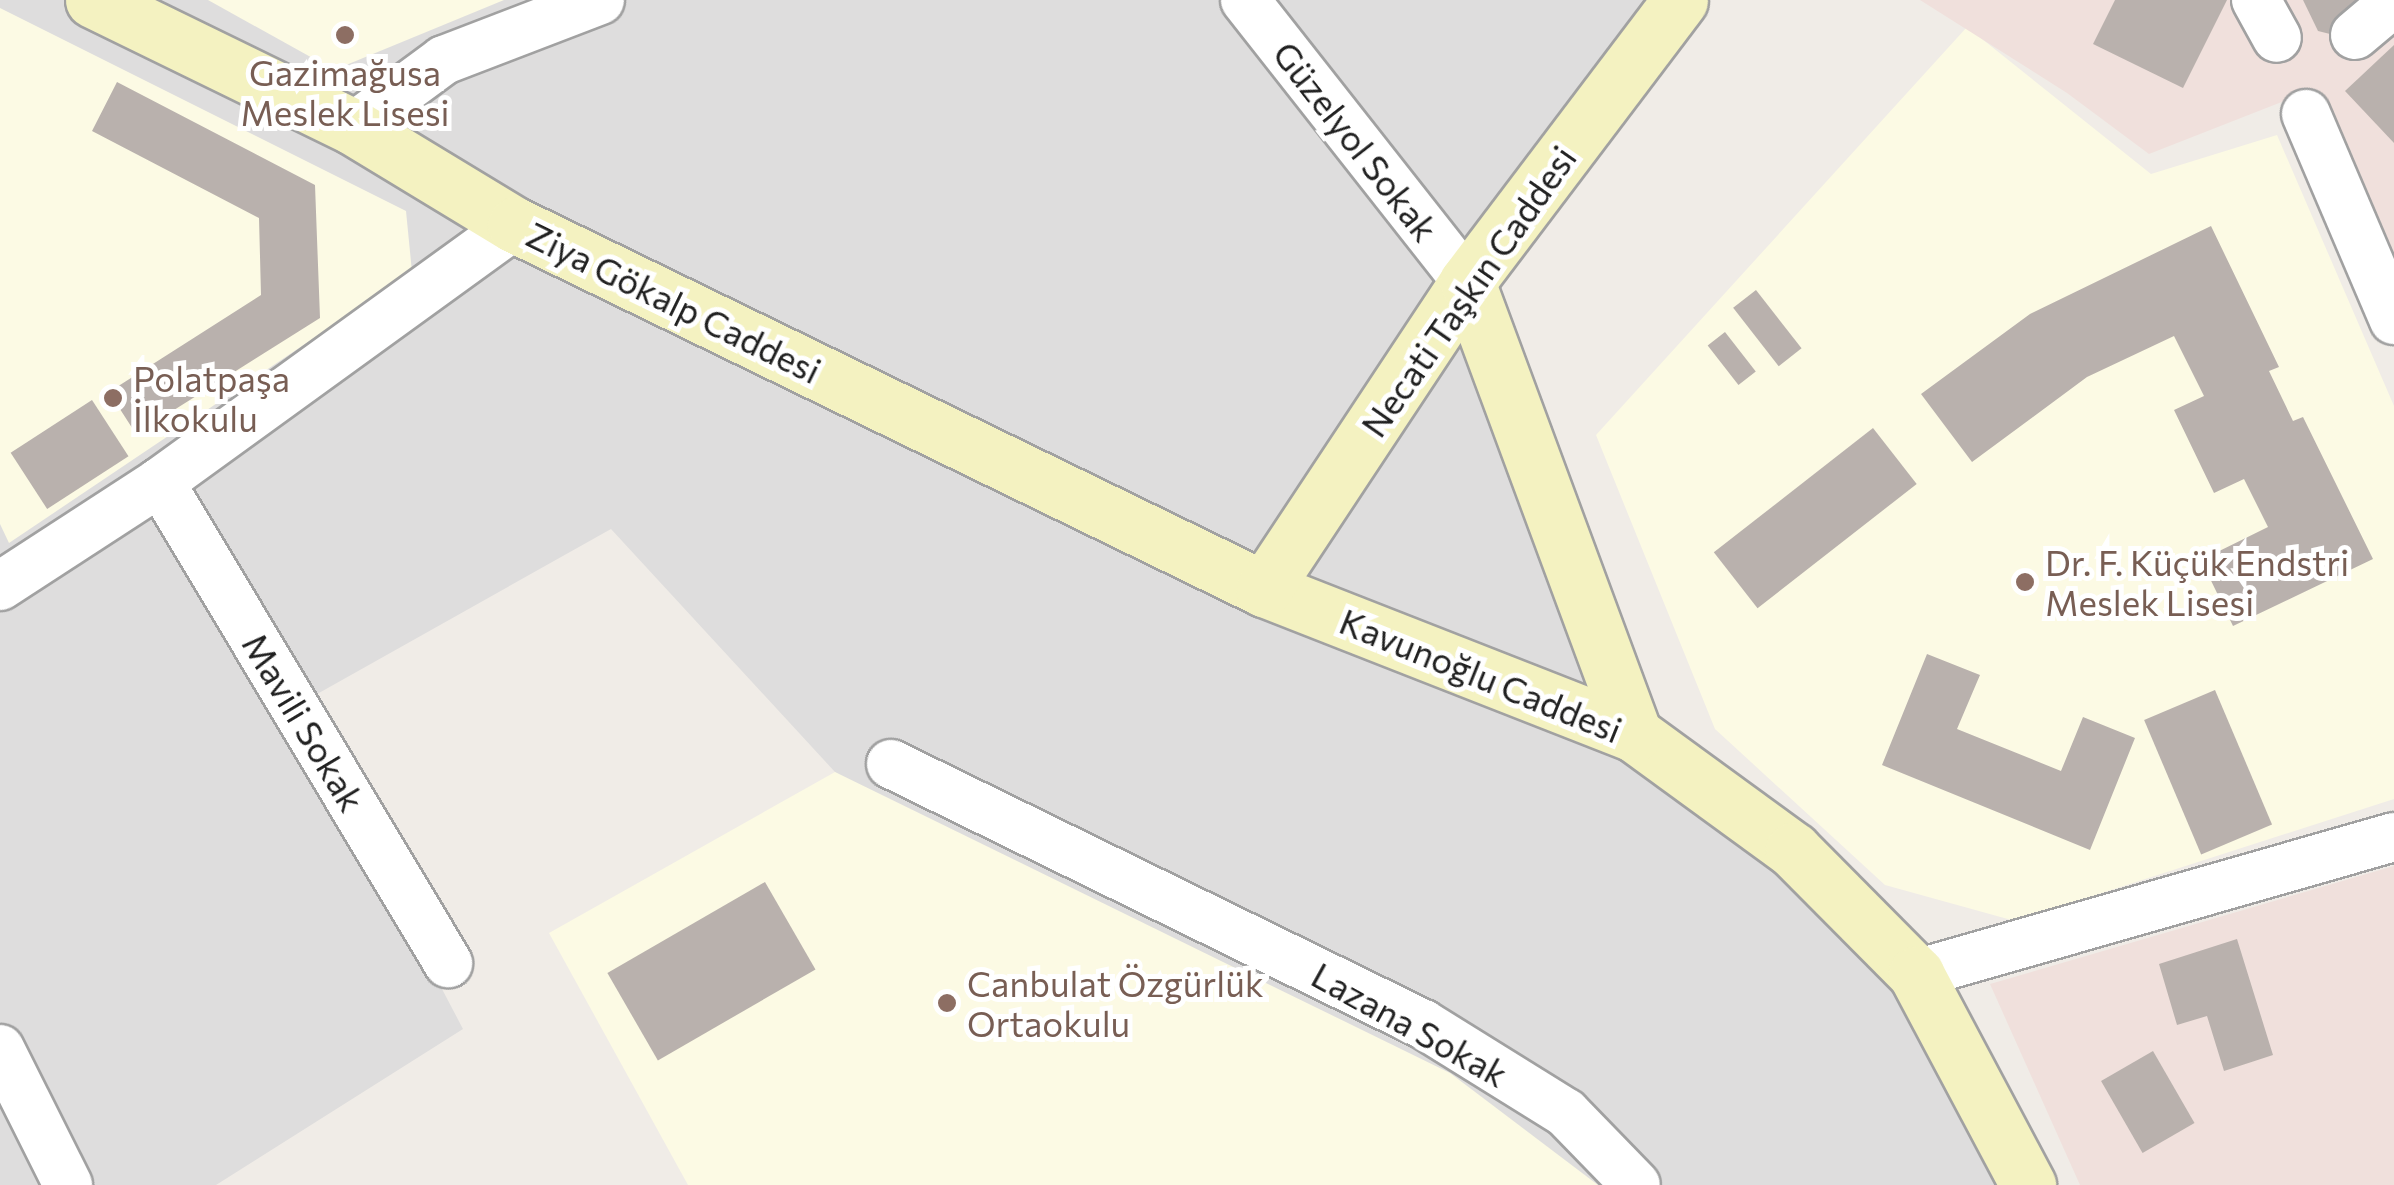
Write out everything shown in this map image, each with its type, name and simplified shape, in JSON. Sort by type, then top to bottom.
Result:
[{"type":"main road","name":"Ziya Gökalp Caddesi","points":[[92,0],[354,127],[515,225],[1264,588]]},
{"type":"main road","name":"Necati Taşkın Caddesi","points":[[1264,588],[1468,282],[1680,0]]},
{"type":"main road","points":[[1468,282],[1634,734]]},
{"type":"main road","name":"Kavunoğlu Caddesi","points":[[1264,588],[1634,734],[1794,850],[1916,974],[2028,1185]]},
{"type":"street","points":[[354,127],[444,60],[600,0]]},
{"type":"street","name":"Güzelyol Sokak","points":[[1245,0],[1468,282]]},
{"type":"street","points":[[2355,35],[2394,2]]},
{"type":"street","points":[[2306,114],[2394,320]]},
{"type":"street","points":[[0,586],[160,482],[515,225]]},
{"type":"street","name":"Mavili Sokak","points":[[160,482],[448,963]]},
{"type":"street","name":"Lazana Sokak","points":[[890,764],[1423,1024],[1566,1113],[1636,1185]]},
{"type":"street","points":[[1916,974],[2394,837]]},
{"type":"street","points":[[0,1049],[68,1185]]},
{"type":"shaded area","points":[[0,0],[1680,0],[1462,291],[1652,748],[1916,974],[2022,1185],[1400,1185],[835,772],[611,529],[294,707],[463,1029],[216,1185],[0,1185]]},
{"type":"shaded area","name":"Gazimağusa Meslek Lisesi","points":[[208,0],[504,0],[334,70]]},
{"type":"shaded area","points":[[1920,0],[2394,0],[2394,279],[2307,92],[2149,154],[2067,93]]},
{"type":"shaded area","name":"Polatpaşa İlkokulu","points":[[0,8],[406,211],[412,272],[9,543],[0,524]]},
{"type":"shaded area","name":"Dr. F. Küçük Endstri Meslek Lisesi","points":[[1967,27],[2151,174],[2277,135],[2394,406],[2394,799],[2015,921],[1885,885],[1715,729],[1596,435]]},
{"type":"shaded area","name":"Canbulat Özgürlük Ortaokulu","points":[[835,772],[1450,1073],[1598,1185],[688,1185],[549,933]]},
{"type":"shaded area","points":[[2394,866],[2394,1185],[2080,1185],[1990,984]]},
{"type":"building","points":[[2115,0],[2227,0],[2183,88],[2093,44]]},
{"type":"building","points":[[2303,0],[2370,0],[2330,34],[2318,31]]},
{"type":"building","points":[[2394,45],[2394,143],[2345,91]]},
{"type":"building","points":[[117,82],[315,185],[320,318],[136,434],[109,392],[261,295],[259,218],[92,131]]},
{"type":"building","points":[[2211,226],[2279,367],[2269,371],[2293,421],[2303,417],[2373,559],[2233,626],[2201,560],[2268,527],[2244,479],[2214,493],[2174,410],[2204,396],[2174,336],[2087,377],[1972,462],[1921,394],[2030,314]]},
{"type":"building","points":[[1756,290],[1802,348],[1779,366],[1733,308]]},
{"type":"building","points":[[1725,332],[1756,371],[1738,385],[1708,346]]},
{"type":"building","points":[[92,400],[128,456],[47,509],[11,453]]},
{"type":"building","points":[[1873,428],[1917,484],[1758,608],[1714,552]]},
{"type":"building","points":[[1927,654],[1980,675],[1957,729],[2061,771],[2083,717],[2135,738],[2090,850],[1882,765]]},
{"type":"building","points":[[2215,690],[2272,824],[2201,854],[2144,720]]},
{"type":"building","points":[[765,882],[816,969],[658,1060],[607,973]]},
{"type":"building","points":[[2237,939],[2273,1055],[2224,1071],[2207,1016],[2177,1025],[2159,964]]},
{"type":"building","points":[[2153,1051],[2194,1123],[2143,1153],[2101,1081]]},
{"type":"place","name":"Gazimağusa Meslek Lisesi","points":[[345,35]]},
{"type":"place","name":"Polatpaşa İlkokulu","points":[[113,398]]},
{"type":"place","name":"Dr. F. Küçük Endstri Meslek Lisesi","points":[[2025,582]]},
{"type":"place","name":"Canbulat Özgürlük Ortaokulu","points":[[947,1003]]}]
